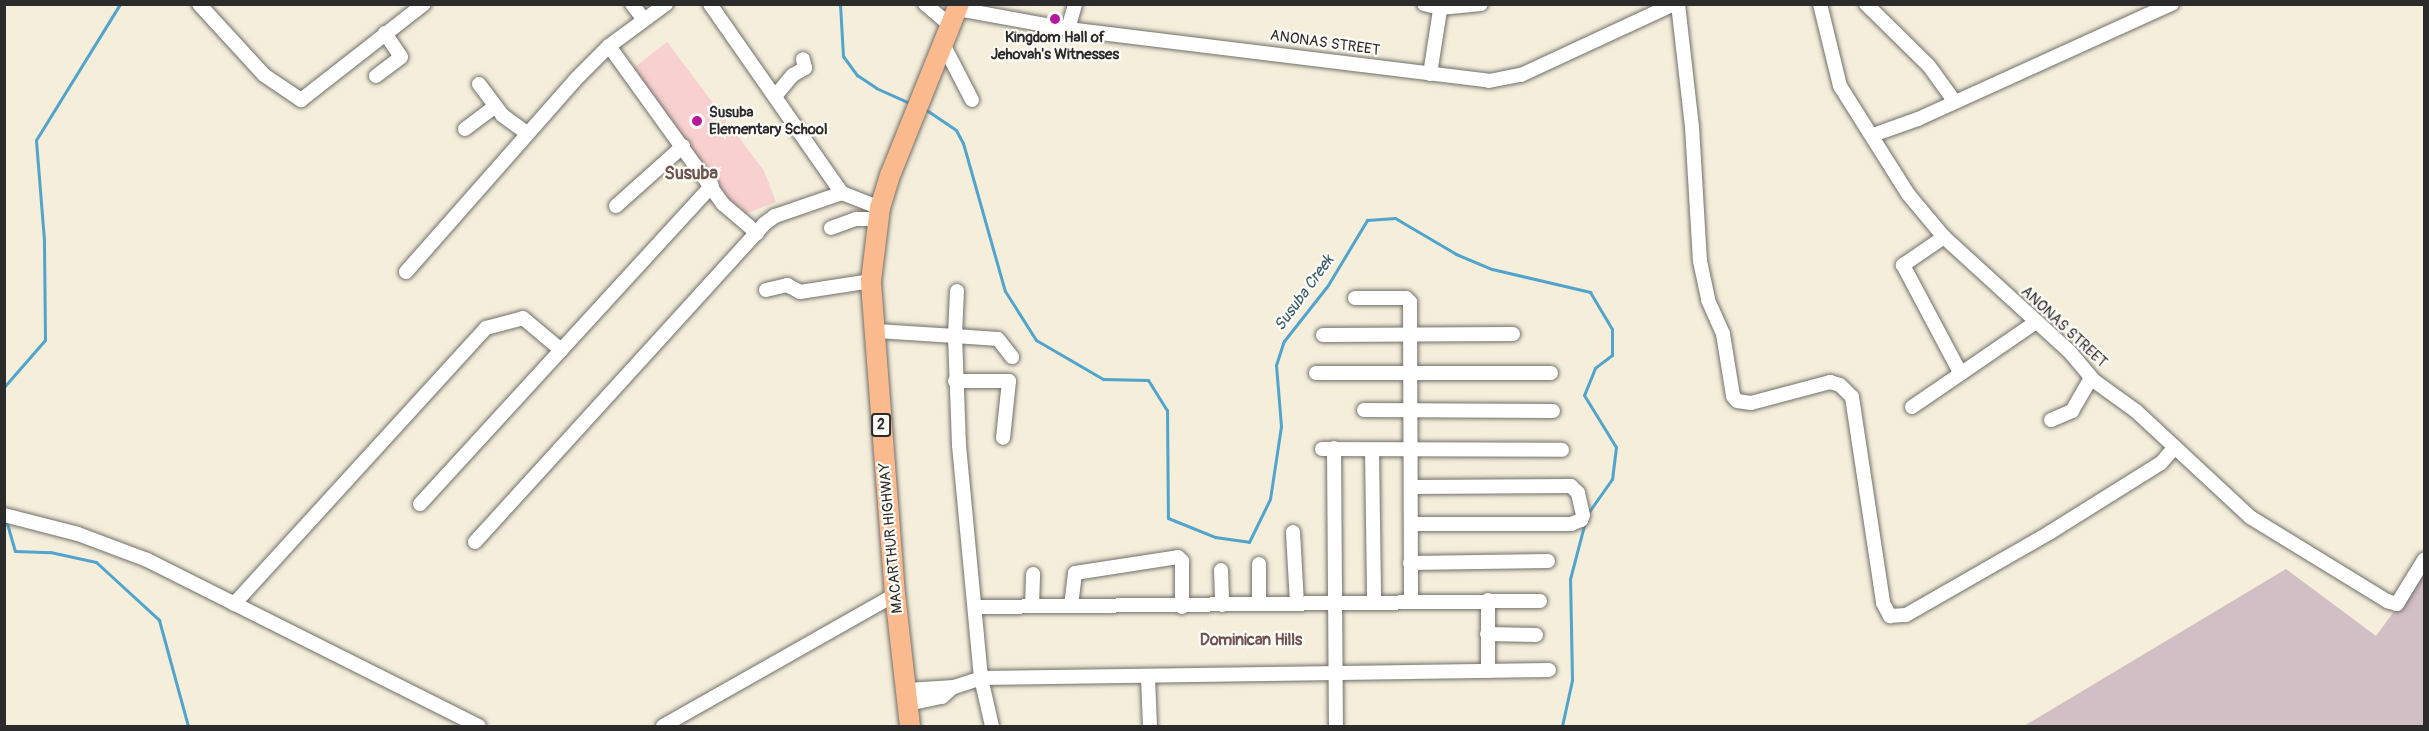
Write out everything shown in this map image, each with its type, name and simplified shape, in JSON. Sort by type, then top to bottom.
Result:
[{"type":"highway","name":"MACARTHUR HIGHWAY","points":[[910,726],[896,595],[872,281],[879,214],[909,129],[953,21]]},
{"type":"street","points":[[199,4],[264,75],[301,100],[317,91],[384,33],[424,4]]},
{"type":"street","points":[[632,4],[644,21]]},
{"type":"street","points":[[406,272],[527,133],[609,46],[666,4]]},
{"type":"street","points":[[710,4],[776,95],[842,193],[879,214]]},
{"type":"street","points":[[925,4],[953,21],[972,100]]},
{"type":"street","points":[[1068,29],[1075,4]]},
{"type":"street","points":[[1424,4],[1441,6],[1481,4]]},
{"type":"street","points":[[1676,4],[1690,104],[1700,261],[1708,300],[1723,334],[1733,396],[1737,401],[1751,403],[1830,382],[1851,397],[1883,603],[1890,616],[1900,618],[2049,533],[2161,463],[2175,447]]},
{"type":"street","name":"ANONAS STREET","points":[[953,21],[1068,29],[1489,81],[1521,75],[1676,4]]},
{"type":"street","points":[[1866,4],[1929,66],[1955,102]]},
{"type":"street","points":[[1873,135],[1955,102],[2172,4]]},
{"type":"street","points":[[1430,74],[1441,6]]},
{"type":"street","name":"ANONAS STREET","points":[[1823,6],[1840,86],[1873,135],[1908,195],[1944,237],[2078,360],[2091,378],[2175,447],[2250,517],[2387,602],[2397,604],[2424,560]]},
{"type":"street","points":[[376,76],[401,57],[384,33]]},
{"type":"street","points":[[609,46],[733,216],[757,233]]},
{"type":"street","points":[[776,95],[793,75],[805,68],[803,59]]},
{"type":"street","points":[[479,84],[513,125],[527,133]]},
{"type":"street","points":[[465,129],[495,106]]},
{"type":"street","points":[[616,206],[683,146]]},
{"type":"street","points":[[420,504],[712,185]]},
{"type":"street","points":[[475,542],[757,233],[775,216],[842,193]]},
{"type":"street","points":[[831,228],[879,214]]},
{"type":"street","points":[[1944,237],[1903,265],[1961,374]]},
{"type":"street","points":[[766,290],[787,285],[800,292],[872,281]]},
{"type":"street","points":[[957,291],[955,381],[981,678],[992,726]]},
{"type":"street","points":[[1355,298],[1406,298],[1410,302],[1411,600]]},
{"type":"street","points":[[234,604],[486,328],[523,318],[561,350]]},
{"type":"street","points":[[1912,407],[2036,322]]},
{"type":"street","points":[[877,331],[998,339],[1011,357]]},
{"type":"street","points":[[1323,335],[1513,334]]},
{"type":"street","points":[[1316,373],[1551,373]]},
{"type":"street","points":[[2051,420],[2072,411],[2091,378]]},
{"type":"street","points":[[955,381],[1009,381],[1003,438]]},
{"type":"street","points":[[1364,410],[1553,411]]},
{"type":"street","points":[[1336,726],[1328,449],[1562,450]]},
{"type":"street","points":[[1372,450],[1374,601]]},
{"type":"street","points":[[1411,487],[1571,486],[1578,493],[1583,515],[1581,520],[1571,524],[1411,524]]},
{"type":"street","points":[[4,515],[32,521],[147,560],[479,726]]},
{"type":"street","points":[[1293,532],[1297,603]]},
{"type":"street","points":[[1071,606],[1075,573],[1178,557],[1182,561],[1182,606]]},
{"type":"street","points":[[1410,563],[1548,561]]},
{"type":"street","points":[[1259,564],[1259,604]]},
{"type":"street","points":[[1221,570],[1222,605]]},
{"type":"street","points":[[1032,606],[1033,574]]},
{"type":"street","points":[[663,726],[896,595]]},
{"type":"street","points":[[976,607],[1182,606],[1411,600],[1540,601]]},
{"type":"street","points":[[1488,600],[1488,670]]},
{"type":"street","points":[[1487,634],[1536,634]]},
{"type":"street","points":[[908,697],[942,697],[954,687],[981,678],[1549,670]]},
{"type":"street","points":[[1148,677],[1150,726]]},
{"type":"shaded area","name":"Susuba Elementary School","points":[[667,42],[764,171],[776,202],[737,217],[630,71]]},
{"type":"shaded area","points":[[2286,569],[2376,636],[2424,570],[2424,726],[2024,726]]},
{"type":"waterway","points":[[4,387],[45,340],[44,240],[36,140],[120,4]]},
{"type":"waterway","name":"Susuba Creek","points":[[840,4],[843,56],[857,75],[876,88],[910,103]]},
{"type":"waterway","name":"Susuba Creek","points":[[925,109],[956,130],[963,143],[1005,291],[1036,340],[1103,379],[1148,380],[1167,410],[1168,518],[1215,537],[1249,542],[1270,499],[1281,426],[1276,365],[1284,341],[1328,285],[1367,220],[1395,218],[1456,254],[1492,269],[1590,292],[1612,329],[1612,355],[1595,368],[1584,395],[1616,447],[1612,479],[1588,513]]},
{"type":"waterway","points":[[6,520],[15,551],[50,552],[96,562],[159,620],[188,726]]},
{"type":"waterway","name":"Susuba Creek","points":[[1562,726],[1572,680],[1570,579],[1585,522]]},
{"type":"place","name":"Kingdom Hall of Jehovah's Witnesses","points":[[1055,19]]},
{"type":"place","name":"Susuba Elementary School","points":[[697,121]]},
{"type":"district","name":"Susuba","points":[[691,174]]},
{"type":"district","name":"Dominican Hills","points":[[1251,640]]}]
